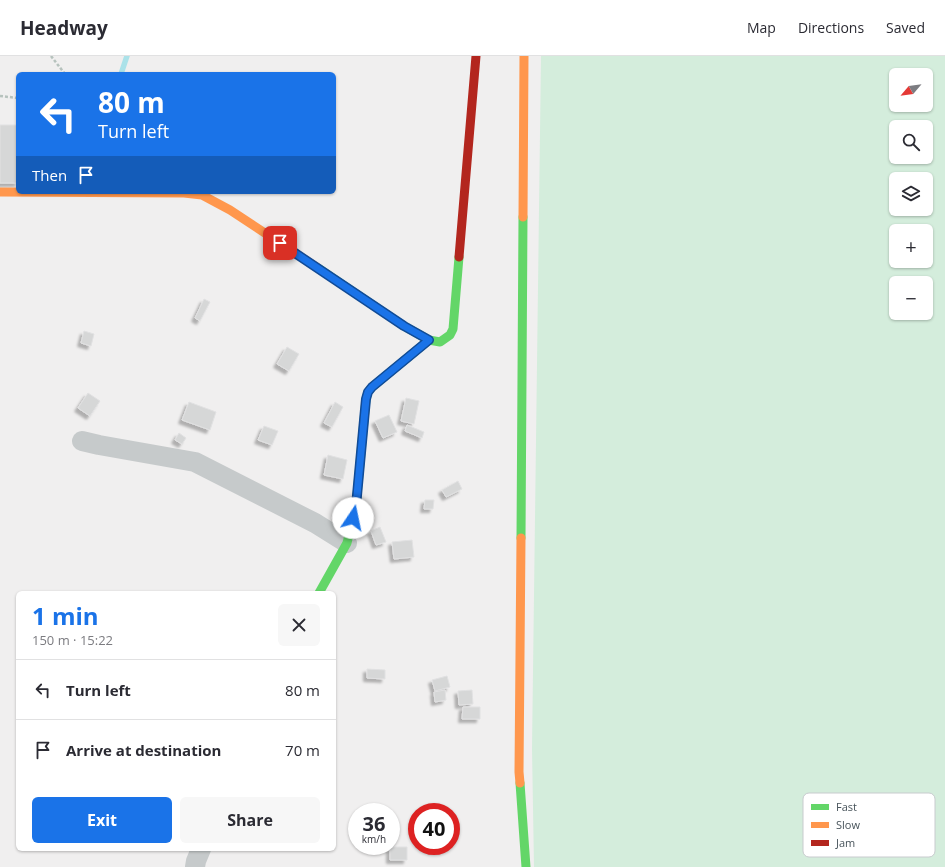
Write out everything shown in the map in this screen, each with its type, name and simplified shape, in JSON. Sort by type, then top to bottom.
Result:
[{"type":"street","points":[[184,194],[202,195],[214,201],[404,326],[429,340],[440,342],[450,335],[453,329],[476,56]]},
{"type":"street","points":[[524,56],[519,772],[526,867]]},
{"type":"street","points":[[1,192],[16,192]]},
{"type":"street","points":[[320,591],[347,543],[356,506],[366,399],[368,392],[381,379],[429,340]]},
{"type":"street","points":[[82,441],[195,462],[314,523],[347,543]]},
{"type":"street","points":[[195,867],[200,851]]},
{"type":"path","points":[[51,56],[63,72]]},
{"type":"path","points":[[0,96],[16,98]]},
{"type":"green space","points":[[541,56],[945,56],[945,867],[534,867],[532,749]]},
{"type":"building","points":[[0,125],[16,125],[16,183],[0,183]]},
{"type":"building","points":[[204,299],[210,302],[200,321],[195,318]]},
{"type":"building","points":[[84,331],[94,334],[91,346],[81,343]]},
{"type":"building","points":[[287,347],[299,354],[289,371],[277,364]]},
{"type":"building","points":[[88,393],[100,401],[90,416],[78,408]]},
{"type":"building","points":[[406,398],[419,401],[414,424],[401,421]]},
{"type":"building","points":[[189,402],[216,412],[210,430],[182,420]]},
{"type":"building","points":[[335,402],[343,407],[332,427],[324,423]]},
{"type":"building","points":[[389,415],[397,432],[383,438],[375,421]]},
{"type":"building","points":[[407,425],[424,432],[422,438],[405,431]]},
{"type":"building","points":[[264,426],[278,431],[272,445],[258,440]]},
{"type":"building","points":[[179,433],[186,438],[182,444],[175,440]]},
{"type":"building","points":[[328,455],[347,460],[343,479],[324,475]]},
{"type":"building","points":[[458,481],[462,489],[446,497],[442,490]]},
{"type":"building","points":[[425,500],[434,500],[433,509],[424,509]]},
{"type":"building","points":[[380,527],[386,542],[376,545],[371,531]]},
{"type":"building","points":[[412,540],[414,557],[394,559],[392,542]]},
{"type":"building","points":[[367,669],[385,670],[385,679],[367,678]]},
{"type":"building","points":[[447,676],[450,687],[435,691],[432,680]]},
{"type":"building","points":[[445,690],[446,700],[435,702],[434,692]]},
{"type":"building","points":[[472,690],[473,704],[459,705],[458,691]]},
{"type":"building","points":[[463,707],[480,707],[480,719],[462,719]]},
{"type":"building","points":[[400,847],[407,847],[407,860],[390,860],[390,855],[400,855]]},
{"type":"waterway","points":[[122,72],[127,56]]},
{"type":"traffic: fast","points":[[521,538],[523,217]]},
{"type":"traffic: fast","points":[[318,268],[404,326],[429,340],[440,342],[450,335],[453,329],[459,257]]},
{"type":"traffic: fast","points":[[320,591],[347,543],[356,506],[366,399],[368,392],[372,387],[429,340]]},
{"type":"traffic: fast","points":[[520,783],[526,867]]},
{"type":"traffic: slow","points":[[523,217],[524,56]]},
{"type":"traffic: slow","points":[[1,192],[16,192]]},
{"type":"traffic: slow","points":[[193,194],[202,195],[230,210],[318,268]]},
{"type":"traffic: slow","points":[[520,783],[521,538]]},
{"type":"traffic: jam","points":[[459,257],[476,56]]},
{"type":"route","points":[[280,243],[404,326],[429,340],[381,379],[368,392],[366,399],[356,506],[353,518]]}]
